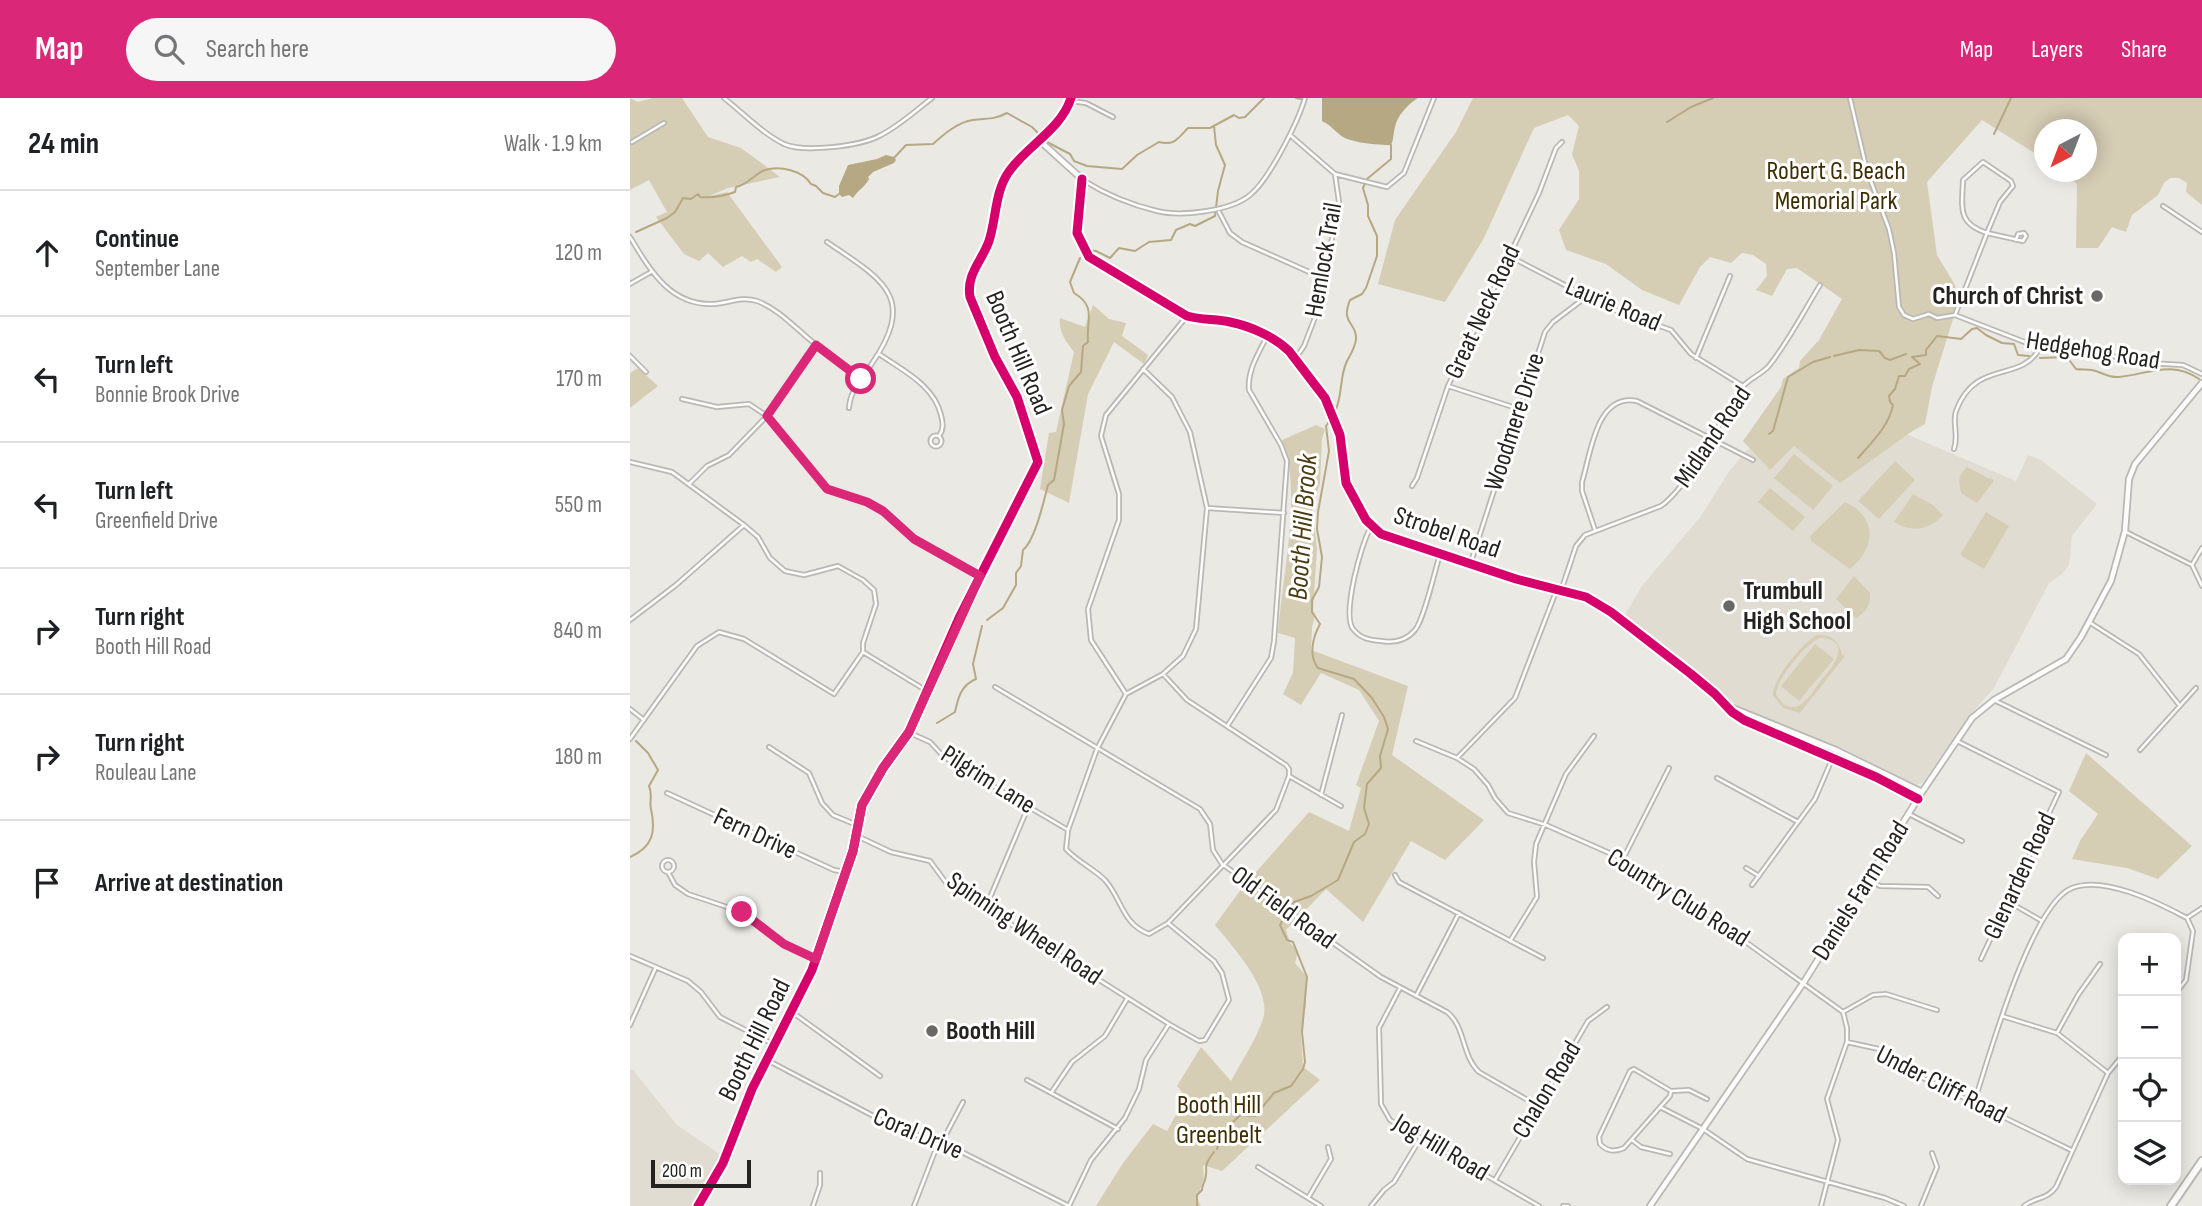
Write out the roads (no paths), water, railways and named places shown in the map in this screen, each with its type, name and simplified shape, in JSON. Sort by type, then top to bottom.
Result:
[{"type":"highway","points":[[2171,1206],[2202,1161]]},
{"type":"street","points":[[724,98],[777,140],[792,147],[809,149],[870,141],[932,98]]},
{"type":"street","points":[[1040,141],[1082,179],[1122,200],[1159,212],[1216,211],[1251,195],[1290,135],[1306,98]]},
{"type":"street","points":[[1335,174],[1387,187],[1404,173],[1434,98]]},
{"type":"street","points":[[1850,98],[1867,171],[1895,253],[1901,312],[1913,319],[1929,314],[1937,318],[1955,315],[1987,233],[2000,202],[2013,186],[2011,181],[1983,162],[1963,180],[1962,214],[1970,225],[1987,233],[2016,240]]},
{"type":"street","points":[[1071,99],[1086,103],[1113,117]]},
{"type":"street","name":"Booth Hill Road","points":[[698,1206],[723,1163],[747,1101],[816,959],[857,836],[862,805],[883,768],[909,732],[980,576],[1038,462],[1017,397],[995,357],[970,297],[970,278],[989,243],[1007,174],[1040,141],[1071,99]]},
{"type":"street","points":[[631,141],[664,123]]},
{"type":"street","name":"Hemlock Trail","points":[[1290,135],[1335,174],[1339,202],[1325,279],[1312,329],[1296,358]]},
{"type":"street","name":"Great Neck Road","points":[[1412,486],[1448,386],[1539,193],[1556,148],[1562,142]]},
{"type":"street","name":"Strobel Road","points":[[1082,179],[1077,233],[1089,257],[1186,316],[1229,321],[1267,336],[1283,345],[1296,358],[1332,412],[1340,435],[1346,483],[1371,527],[1392,539],[1470,565],[1586,597],[1611,612],[1691,674],[1732,712],[1759,727],[1833,757],[1918,799]]},
{"type":"street","points":[[2163,206],[2202,232]]},
{"type":"street","points":[[1216,211],[1230,233],[1241,242],[1325,279]]},
{"type":"street","points":[[630,237],[651,272],[673,293],[697,302],[717,304],[733,300],[755,300],[774,310],[861,379]]},
{"type":"street","points":[[827,242],[875,275],[892,301],[894,319],[879,354],[850,397],[849,408]]},
{"type":"street","name":"Laurie Road","points":[[1509,256],[1623,314],[1671,330],[1678,336],[1684,348],[1696,358],[1743,386]]},
{"type":"street","points":[[630,284],[651,272]]},
{"type":"street","points":[[1696,358],[1730,276]]},
{"type":"street","name":"Midland Road","points":[[1457,758],[1515,698],[1576,546],[1595,530],[1661,506],[1672,499],[1743,386],[1769,365],[1820,285]]},
{"type":"street","name":"Woodmere Drive","points":[[1470,565],[1535,361],[1549,326],[1586,297]]},
{"type":"street","name":"Hedgehog Road","points":[[1955,315],[2040,348],[2082,347],[2133,362],[2183,365],[2202,374]]},
{"type":"street","points":[[1126,694],[1091,640],[1088,608],[1119,520],[1119,494],[1101,436],[1105,415],[1186,316]]},
{"type":"street","points":[[1227,726],[1271,658],[1287,461],[1281,445],[1249,390],[1248,381],[1267,336]]},
{"type":"street","points":[[689,484],[707,466],[729,455],[767,416],[816,345]]},
{"type":"street","points":[[1954,449],[1958,439],[1955,413],[1968,390],[1986,376],[2029,363],[2040,348]]},
{"type":"street","points":[[879,354],[920,382],[933,395],[942,417],[943,429],[939,436]]},
{"type":"street","points":[[630,356],[646,372]]},
{"type":"street","points":[[1143,369],[1172,397],[1190,432],[1207,508],[1196,629],[1183,656],[1163,674],[1126,694],[1097,749],[1068,830],[1066,849],[1077,861],[1105,880],[1136,929],[1149,934],[1168,923],[1276,810],[1289,776],[1286,765],[1187,700],[1163,674]]},
{"type":"street","name":"Daniels Farm Road","points":[[1650,1206],[1804,982],[1922,792],[1972,718],[1994,700],[2066,659],[2111,580],[2125,531],[2129,479],[2135,464],[2202,383]]},
{"type":"street","points":[[1448,386],[1520,409]]},
{"type":"street","points":[[682,399],[717,407],[749,404],[767,416],[827,489],[867,502],[883,511],[914,539],[980,576]]},
{"type":"street","points":[[1595,530],[1582,491],[1582,482],[1600,421],[1614,404],[1627,399],[1637,401],[1752,460]]},
{"type":"street","points":[[630,462],[656,466],[672,472],[758,537],[770,558],[785,571],[804,575],[838,566],[863,580],[874,590],[876,604],[863,643],[863,652],[834,694],[744,639],[719,632],[697,646],[630,739]]},
{"type":"street","points":[[1207,508],[1284,513]]},
{"type":"street","points":[[630,620],[676,585],[744,525]]},
{"type":"street","points":[[1371,527],[1360,551],[1349,615],[1352,628],[1363,639],[1392,643],[1406,638],[1417,629],[1440,554]]},
{"type":"street","points":[[2125,531],[2192,565],[2202,586]]},
{"type":"street","points":[[2192,565],[2202,548]]},
{"type":"street","points":[[2089,622],[2139,654],[2180,706]]},
{"type":"street","points":[[863,652],[927,691]]},
{"type":"street","name":"Old Field Road","points":[[995,687],[1200,809],[1210,824],[1213,850],[1222,864],[1370,970],[1454,1018],[1472,1065],[1479,1072],[1538,1106]]},
{"type":"street","points":[[2140,750],[2196,688]]},
{"type":"street","points":[[1994,700],[2106,755]]},
{"type":"street","name":"Strobel Road","points":[[1727,706],[1836,750],[1922,792]]},
{"type":"street","points":[[630,709],[645,719]]},
{"type":"street","points":[[1321,795],[1342,715]]},
{"type":"street","points":[[1759,727],[1761,721]]},
{"type":"street","name":"Pilgrim Lane","points":[[909,732],[930,743],[943,757],[1068,830]]},
{"type":"street","points":[[1510,941],[1537,897],[1534,862],[1536,844],[1566,774],[1594,736]]},
{"type":"street","name":"Country Club Road","points":[[1416,741],[1457,758],[1474,769],[1508,813],[1546,825],[1623,859],[1668,886],[1843,1012]]},
{"type":"street","name":"Glenarden Road","points":[[1957,741],[2059,793],[1981,959]]},
{"type":"street","points":[[769,747],[809,773],[822,803],[833,815],[858,825]]},
{"type":"street","points":[[1752,885],[1815,799],[1836,750]]},
{"type":"street","points":[[1623,859],[1669,768]]},
{"type":"street","points":[[1289,776],[1341,806]]},
{"type":"street","points":[[1717,778],[1798,822]]},
{"type":"street","name":"Fern Drive","points":[[667,793],[822,865],[845,872]]},
{"type":"street","points":[[986,907],[1029,805]]},
{"type":"street","points":[[1909,814],[1962,841]]},
{"type":"street","name":"Spinning Wheel Road","points":[[857,836],[891,852],[930,861],[947,884],[1169,1024],[1199,1041],[1205,1040],[1229,1000],[1222,972],[1214,961],[1168,923]]},
{"type":"street","points":[[1746,867],[1759,876]]},
{"type":"street","points":[[668,872],[675,884],[688,894],[742,912],[784,944],[816,959]]},
{"type":"street","points":[[1395,875],[1399,883],[1543,958]]},
{"type":"street","points":[[1869,880],[1880,886],[1927,887],[1938,896]]},
{"type":"street","points":[[1974,1103],[2012,981],[2042,921],[2065,891],[2084,885],[2110,887],[2149,899],[2188,918],[2193,931],[2186,980],[2181,986]]},
{"type":"street","points":[[2009,902],[2042,921]]},
{"type":"street","points":[[2188,918],[2202,908]]},
{"type":"street","points":[[1416,996],[1459,913]]},
{"type":"street","points":[[630,956],[695,986],[725,1021],[775,1045]]},
{"type":"street","points":[[2057,1033],[2078,995],[2100,964]]},
{"type":"street","points":[[630,1024],[656,967]]},
{"type":"street","name":"Jog Hill Road","points":[[1400,988],[1379,1028],[1381,1104],[1390,1120],[1539,1206]]},
{"type":"street","points":[[1821,1206],[1838,1140],[1827,1099],[1847,1042],[1843,1012],[1867,997],[1886,994],[1937,1010]]},
{"type":"street","points":[[1051,1093],[1072,1062],[1105,1036],[1127,998]]},
{"type":"street","name":"Chalon Road","points":[[1495,1180],[1588,1021],[1607,1007]]},
{"type":"street","points":[[791,1012],[880,1076]]},
{"type":"street","points":[[2002,1016],[2057,1033],[2108,1073]]},
{"type":"street","points":[[1069,1206],[1091,1160],[1118,1129],[1137,1094],[1146,1060],[1169,1024]]},
{"type":"street","name":"Under Cliff Road","points":[[1847,1042],[1888,1051],[1919,1076],[2071,1150]]},
{"type":"street","points":[[2024,1206],[2051,1194],[2108,1073],[2120,1059]]},
{"type":"street","name":"Coral Drive","points":[[767,1060],[902,1131],[940,1142],[1069,1206]]},
{"type":"street","points":[[1671,1091],[1661,1107],[1624,1147],[1615,1152],[1600,1144],[1600,1137],[1630,1071],[1634,1069],[1671,1091],[1689,1090],[1707,1100]]},
{"type":"street","points":[[1027,1080],[1118,1129]]},
{"type":"street","points":[[914,1206],[940,1142],[963,1102]]},
{"type":"street","points":[[1661,1107],[1703,1129],[1748,1159],[1885,1198],[1903,1206]]},
{"type":"street","points":[[1371,1206],[1402,1170],[1420,1139]]},
{"type":"street","points":[[1632,1140],[1641,1147],[1670,1154]]},
{"type":"street","points":[[1308,1198],[1331,1159],[1328,1147]]},
{"type":"street","points":[[1921,1206],[1937,1167],[1932,1153]]},
{"type":"street","points":[[1258,1167],[1321,1206]]},
{"type":"street","points":[[813,1206],[820,1185],[820,1173]]},
{"type":"waterway","points":[[1047,142],[1070,154],[1074,161],[1087,166],[1122,169],[1137,155],[1159,142],[1173,142],[1188,128],[1210,128],[1234,115],[1245,117],[1264,98]]},
{"type":"waterway","points":[[1296,98],[1301,99]]},
{"type":"waterway","points":[[1667,122],[1691,107],[1713,98]]},
{"type":"waterway","points":[[1994,134],[2011,98]]},
{"type":"waterway","points":[[893,159],[906,145],[933,144],[962,123],[1007,113],[1032,127],[1040,135]]},
{"type":"waterway","points":[[1088,250],[1110,258],[1119,248],[1135,251],[1149,242],[1171,240],[1176,230],[1190,224],[1195,226],[1215,216],[1225,165],[1216,145],[1214,126]]},
{"type":"waterway","name":"Booth Hill Brook","points":[[1334,414],[1345,367],[1356,339],[1355,331],[1347,318],[1350,300],[1362,294],[1366,288],[1377,256],[1377,236],[1368,216],[1363,188],[1367,179],[1391,159],[1391,145]]},
{"type":"waterway","points":[[636,232],[667,218],[675,212],[683,198],[691,199],[698,194],[700,197],[722,196],[735,192],[736,187],[771,169],[797,173],[823,193],[835,197],[839,194]]},
{"type":"waterway","points":[[987,620],[1003,608],[1016,585],[1016,573],[1021,566],[1023,550],[1035,529],[1048,485],[1054,480],[1064,424],[1062,410],[1069,386],[1081,372],[1083,346],[1088,342],[1088,309],[1086,303],[1074,293],[1070,282],[1080,258]]},
{"type":"waterway","points":[[1858,458],[1888,420],[1893,405],[1889,396],[1895,389],[1899,376],[1905,376],[1909,369],[1920,364],[1912,357],[1926,355],[1926,350],[1937,336],[1961,339],[1977,328],[2002,343],[2014,344],[2018,355],[2029,356]]},
{"type":"waterway","points":[[1834,356],[1859,350],[1879,351],[1890,360],[1906,354]]},
{"type":"waterway","points":[[1769,434],[1773,431],[1788,377],[1813,362],[1830,357]]},
{"type":"waterway","points":[[2040,358],[2067,357],[2076,369],[2092,370],[2112,377],[2169,369],[2189,373],[2199,379]]},
{"type":"waterway","name":"Booth Hill Brook","points":[[1290,908],[1294,902],[1311,896],[1338,880],[1354,842],[1365,834],[1369,824],[1364,808],[1367,784],[1381,768],[1380,756],[1388,729],[1372,698],[1354,679],[1318,668],[1312,652],[1320,624],[1312,612],[1312,600],[1319,587],[1322,557],[1317,529],[1318,512],[1329,451],[1326,426],[1331,419]]},
{"type":"waterway","points":[[937,723],[955,712],[964,688],[976,679],[973,664],[982,626]]},
{"type":"waterway","points":[[630,857],[644,849],[653,832],[649,786],[658,770],[648,753],[636,741]]},
{"type":"waterway","name":"Booth Hill Brook","points":[[1217,1149],[1215,1141],[1240,1115],[1255,1116],[1274,1093],[1291,1086],[1303,1069],[1305,1062],[1302,1032],[1307,977],[1293,942],[1287,940],[1280,925],[1285,916]]},
{"type":"waterway","name":"Booth Hill Brook","points":[[1197,1206],[1197,1195],[1202,1190],[1206,1164],[1214,1152]]},
{"type":"place","name":"Church of Christ","points":[[2097,296]]},
{"type":"place","name":"Trumbull High School","points":[[1729,606]]},
{"type":"place","name":"Booth Hill","points":[[932,1031]]},
{"type":"park label","name":"Robert G. Beach Memorial Park","points":[[1836,186]]},
{"type":"park label","name":"Booth Hill Greenbelt","points":[[1219,1120]]}]
